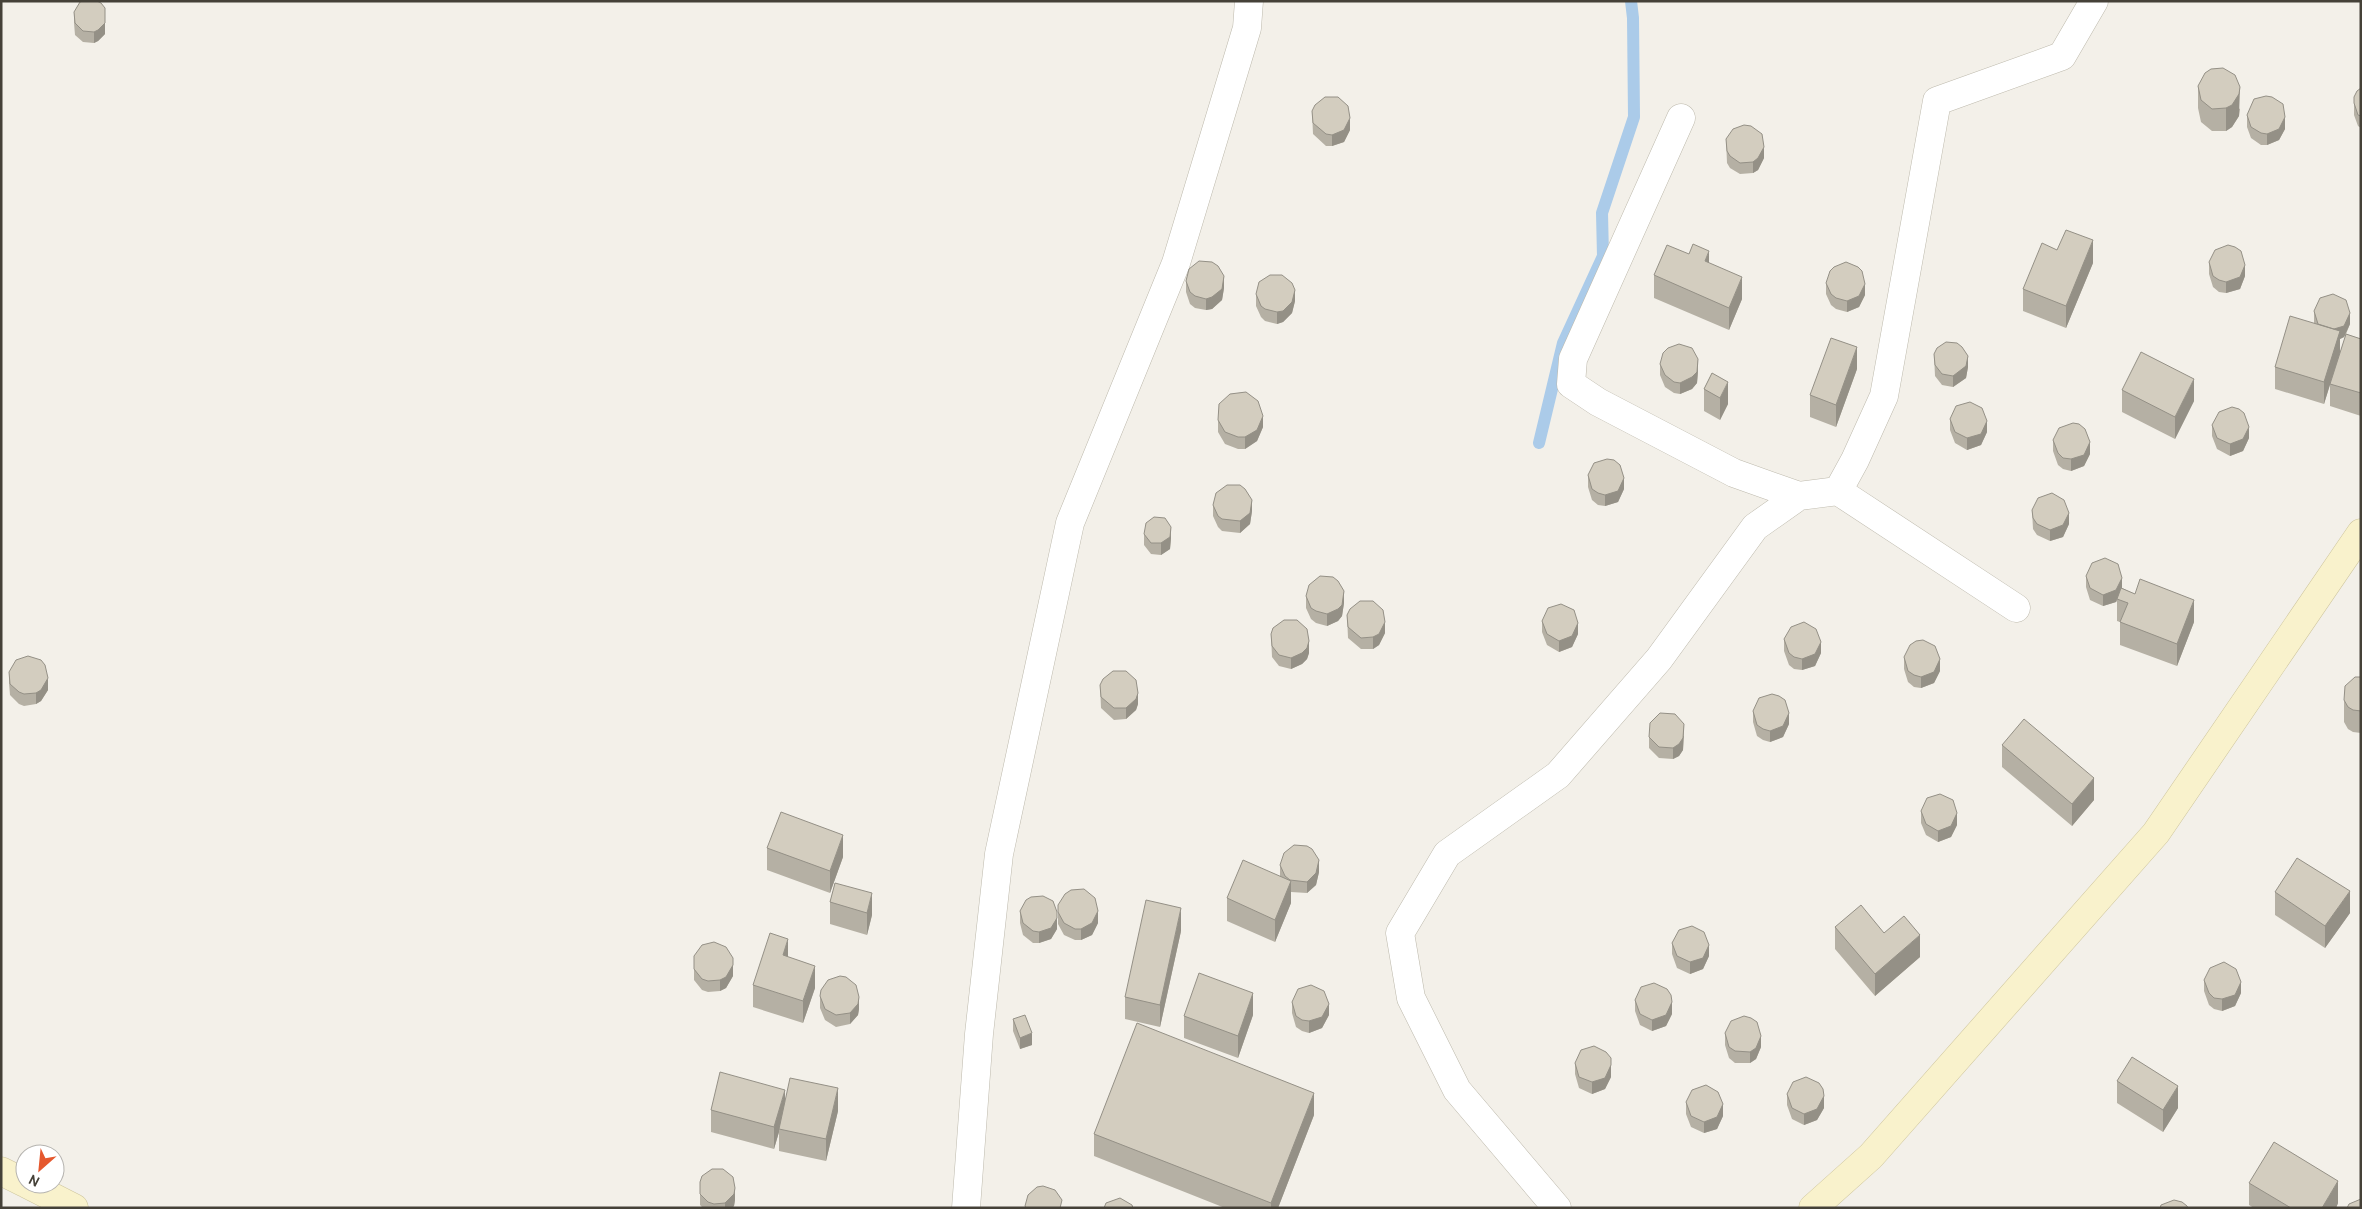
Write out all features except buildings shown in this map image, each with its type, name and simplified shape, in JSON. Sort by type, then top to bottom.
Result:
[{"type":"street","points":[[966,1208],[979,1034],[999,854],[1070,523],[1176,263],[1248,28],[1249,1]]},
{"type":"street","points":[[1838,491],[1855,460],[1884,396],[1937,101],[2062,56],[2094,1]]},
{"type":"street","points":[[1680,118],[1573,359],[1571,384],[1598,402],[1734,473],[1799,496],[1838,491],[2016,608]]},
{"type":"street","points":[[1557,1208],[1457,1090],[1411,998],[1400,933],[1447,854],[1558,775],[1659,659],[1755,527],[1799,496]]},
{"type":"street","points":[[1813,1208],[1871,1156],[2156,833],[2361,533]]},
{"type":"street","points":[[1,1171],[15,1178]]},
{"type":"street","points":[[47,1194],[74,1208]]},
{"type":"waterway","points":[[1539,443],[1563,343],[1603,256],[1602,213],[1634,117],[1633,18],[1631,1]]}]
